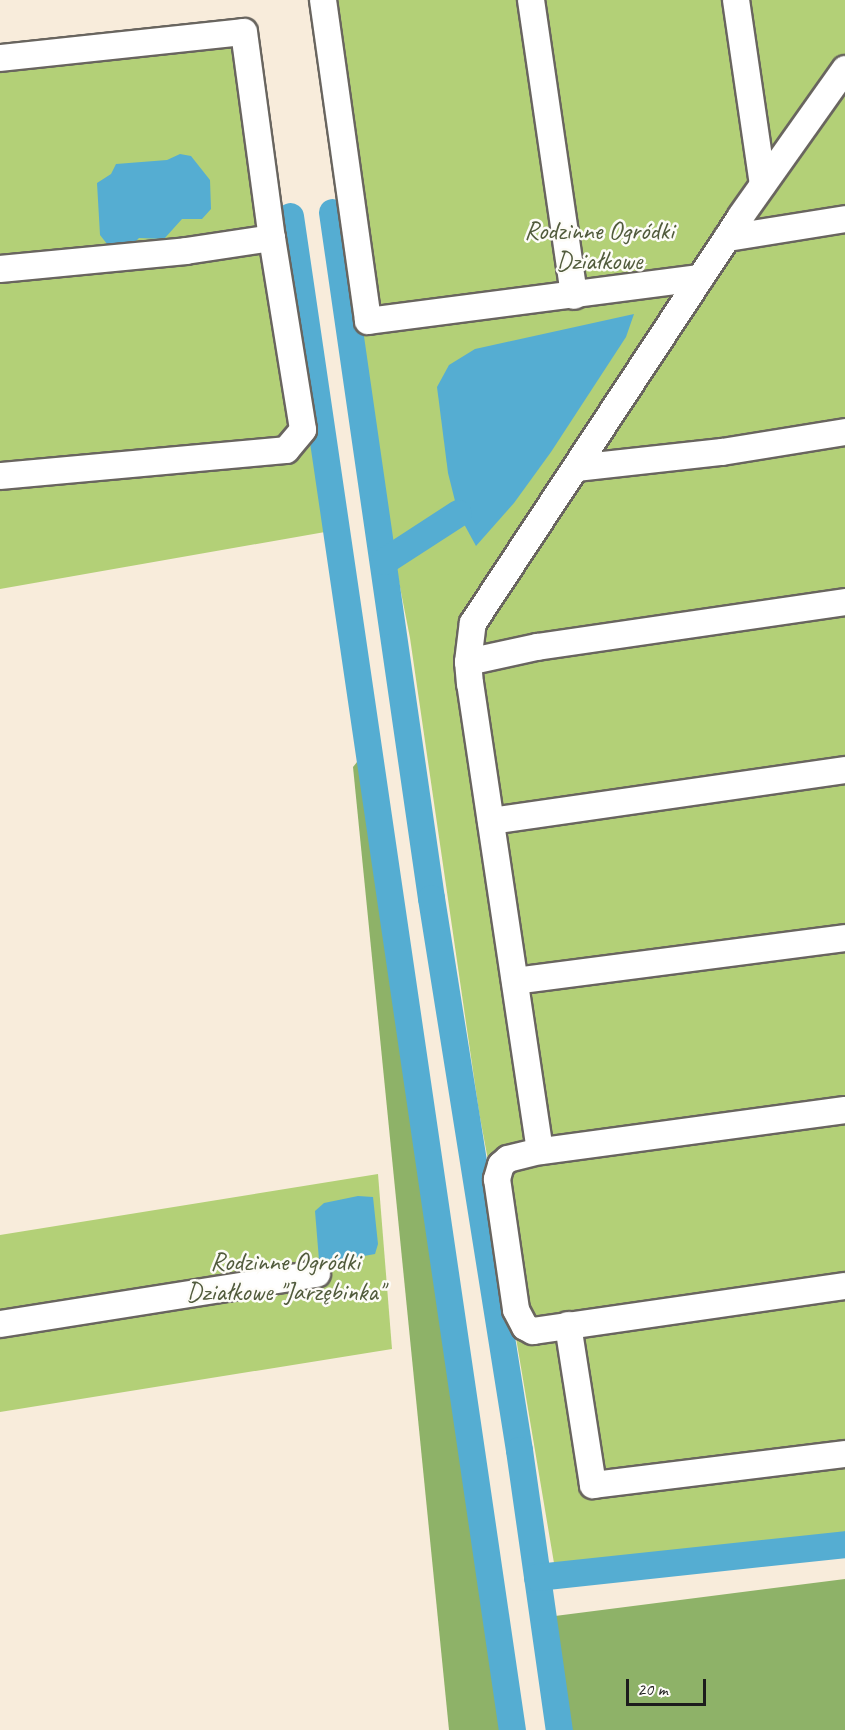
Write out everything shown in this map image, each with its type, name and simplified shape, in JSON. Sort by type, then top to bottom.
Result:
[{"type":"lane","points":[[323,0],[368,321],[700,278]]},
{"type":"lane","points":[[531,0],[574,296]]},
{"type":"lane","points":[[736,0],[763,184]]},
{"type":"lane","points":[[0,58],[244,32],[272,237],[303,430],[286,450],[0,476]]},
{"type":"lane","points":[[540,1151],[468,662],[473,623],[763,184],[845,69]]},
{"type":"lane","points":[[727,238],[845,219]]},
{"type":"lane","points":[[0,269],[186,251],[272,237]]},
{"type":"lane","points":[[576,468],[722,452],[845,432]]},
{"type":"lane","points":[[468,662],[537,647],[845,602]]},
{"type":"lane","points":[[491,821],[845,770]]},
{"type":"lane","points":[[516,981],[845,938]]},
{"type":"lane","points":[[845,1110],[540,1151],[508,1159],[501,1165],[497,1179],[516,1310],[525,1328],[533,1331],[845,1286]]},
{"type":"lane","points":[[0,1324],[317,1274]]},
{"type":"lane","points":[[568,1325],[593,1485],[845,1454]]},
{"type":"green space","name":"Rodzinne Ogródki Działkowe","points":[[315,0],[845,0],[845,1534],[555,1569],[514,1326],[516,1310],[479,1112],[410,638],[389,531]]},
{"type":"green space","points":[[249,27],[325,532],[0,589],[0,52]]},
{"type":"green space","points":[[378,736],[516,1730],[449,1730],[353,767]]},
{"type":"green space","name":"Rodzinne Ogródki Działkowe \"Jarzębinka\"","points":[[378,1174],[392,1349],[0,1412],[0,1235]]},
{"type":"green space","points":[[845,1579],[845,1730],[571,1730],[555,1616]]},
{"type":"water","points":[[180,154],[191,156],[210,180],[211,209],[202,219],[182,219],[164,239],[139,238],[125,252],[111,249],[100,235],[97,183],[111,174],[116,164],[167,160]]},
{"type":"water","points":[[634,314],[626,337],[551,452],[514,503],[476,546],[458,513],[448,473],[437,387],[449,365],[475,349]]},
{"type":"water","points":[[358,1196],[373,1197],[378,1244],[375,1254],[337,1261],[319,1260],[315,1211],[324,1203]]},
{"type":"waterway","points":[[332,212],[431,898],[519,1450],[559,1730]]},
{"type":"waterway","points":[[290,216],[512,1730]]},
{"type":"waterway","points":[[384,561],[458,513]]},
{"type":"waterway","points":[[537,1577],[845,1544]]}]
